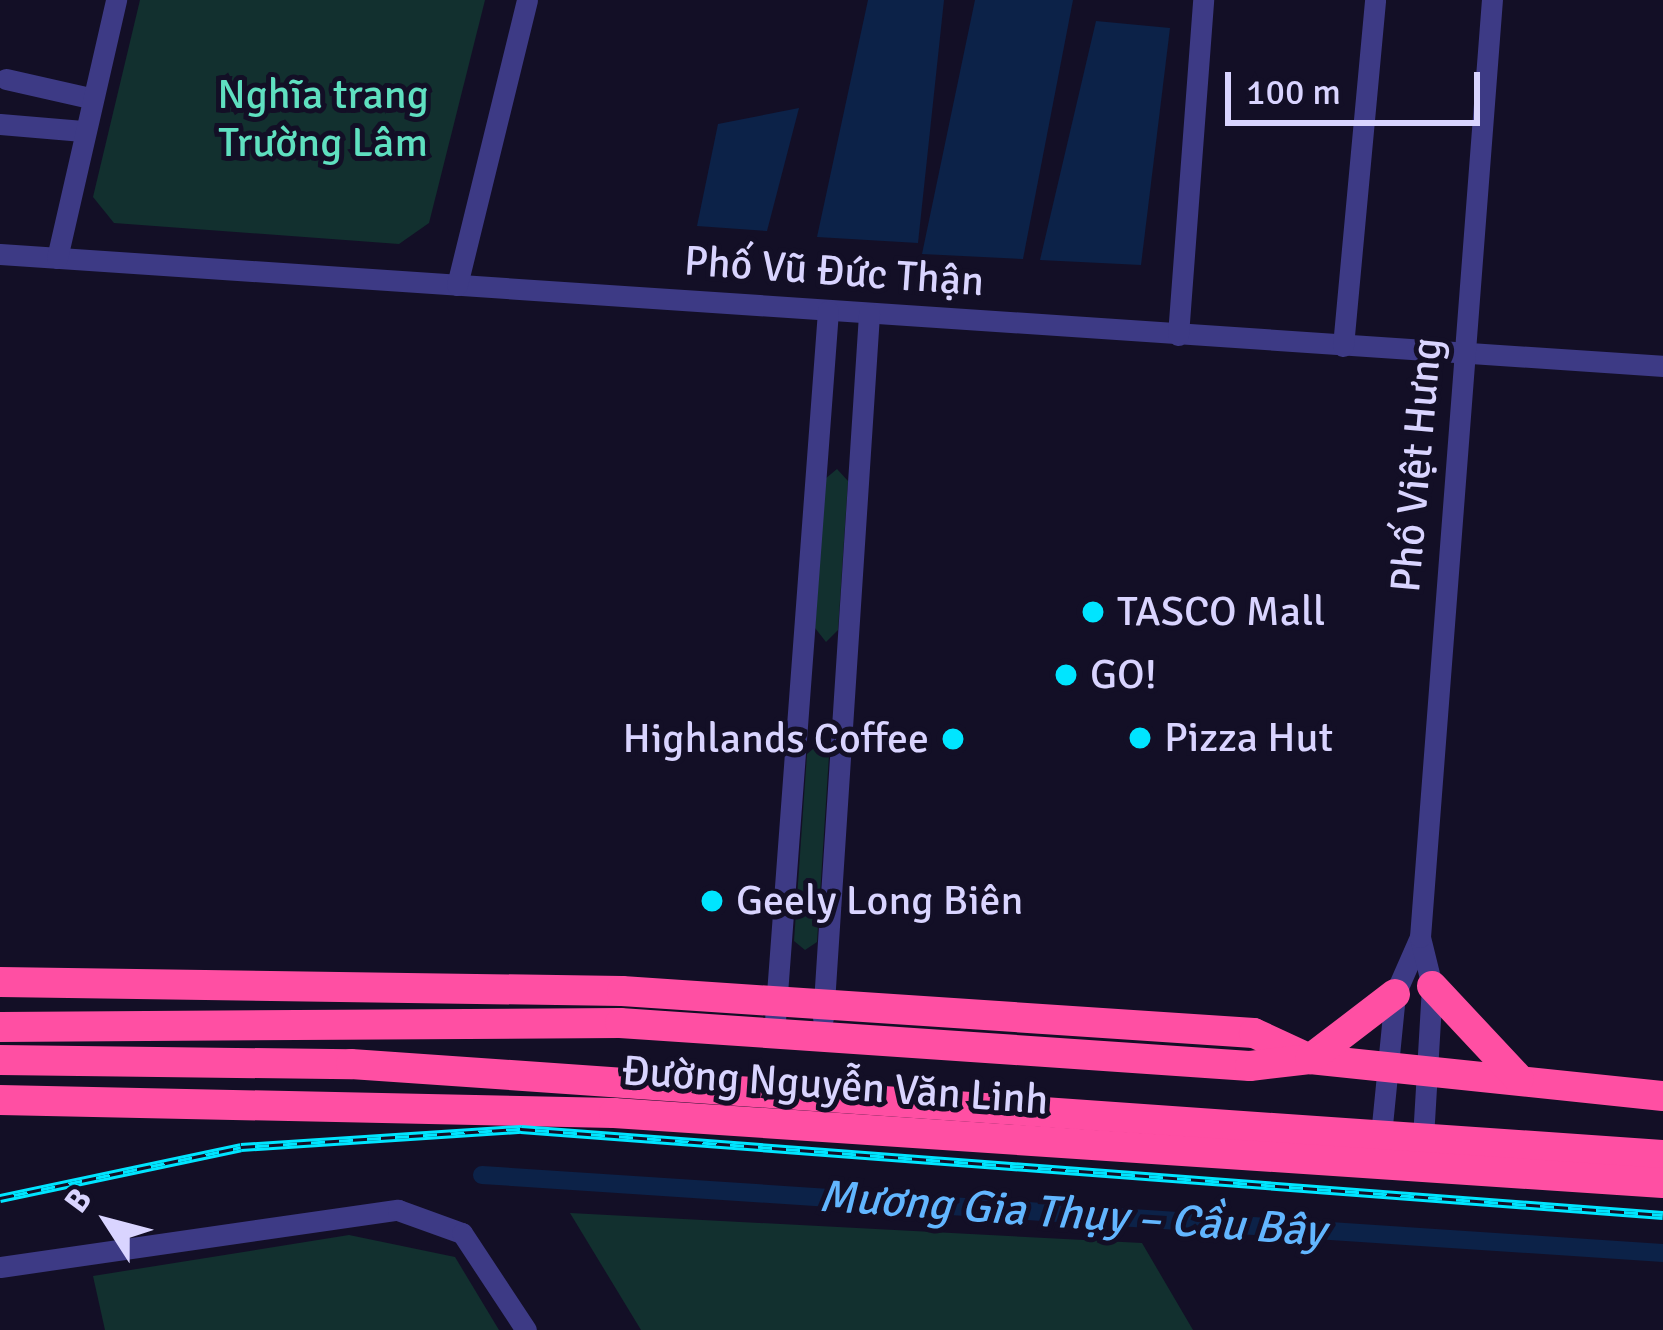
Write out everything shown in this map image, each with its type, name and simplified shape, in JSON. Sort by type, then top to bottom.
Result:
[{"type":"highway","name":"Đường Nguyễn Văn Linh","points":[[0,982],[387,986],[776,1002],[1254,1033],[1310,1059]]},
{"type":"highway","points":[[387,986],[525,1021]]},
{"type":"highway","points":[[1432,986],[1519,1079]]},
{"type":"highway","points":[[1310,1059],[1395,994]]},
{"type":"highway","name":"Đường Nguyễn Văn Linh","points":[[0,1027],[391,1032],[525,1021],[1250,1066],[1310,1059],[1663,1096]]},
{"type":"highway","name":"Đường Nguyễn Văn Linh","points":[[0,1060],[351,1064],[1663,1183]]},
{"type":"highway","name":"Đường Nguyễn Văn Linh","points":[[0,1100],[1381,1135],[1663,1155]]},
{"type":"street","points":[[57,258],[116,0]]},
{"type":"street","points":[[457,285],[526,0]]},
{"type":"street","points":[[1178,335],[1203,0]]},
{"type":"street","points":[[1343,346],[1375,0]]},
{"type":"street","name":"Phố Việt Hưng","points":[[1423,1138],[1432,986],[1420,937],[1492,0]]},
{"type":"street","points":[[6,79],[90,98]]},
{"type":"street","points":[[0,124],[83,131]]},
{"type":"street","name":"Phố Vũ Đức Thận","points":[[0,254],[1663,366]]},
{"type":"street","points":[[775,1034],[828,311]]},
{"type":"street","points":[[822,1037],[868,314]]},
{"type":"street","points":[[802,690],[843,692]]},
{"type":"street","name":"Phố Việt Hưng","points":[[1381,1135],[1395,994],[1420,937]]},
{"type":"street","points":[[0,1268],[398,1210],[462,1233],[526,1330]]},
{"type":"green space","name":"Nghĩa trang Trường Lâm","points":[[140,0],[485,0],[429,223],[399,244],[114,223],[93,197]]},
{"type":"green space","points":[[837,469],[848,481],[838,630],[826,642],[815,628],[825,479]]},
{"type":"green space","points":[[819,744],[829,755],[817,942],[805,950],[794,941],[807,754]]},
{"type":"green space","points":[[570,1213],[1142,1243],[1193,1330],[641,1330]]},
{"type":"green space","points":[[349,1235],[455,1257],[499,1330],[105,1330],[93,1276]]},
{"type":"water","points":[[868,0],[944,0],[918,243],[817,237]]},
{"type":"water","points":[[975,0],[1073,0],[1023,259],[922,254]]},
{"type":"water","points":[[1096,21],[1170,28],[1141,265],[1040,260]]},
{"type":"water","points":[[799,108],[767,231],[697,226],[718,124]]},
{"type":"waterway","name":"Mương Gia Thụy – Cầu Bây","points":[[482,1175],[1663,1253]]},
{"type":"railway","points":[[0,1198],[241,1147],[521,1129],[1663,1215]]},
{"type":"place","name":"TASCO Mall","points":[[1093,612]]},
{"type":"place","name":"GO!","points":[[1066,675]]},
{"type":"place","name":"Pizza Hut","points":[[1140,738]]},
{"type":"place","name":"Highlands Coffee","points":[[953,739]]},
{"type":"place","name":"Geely Long Biên","points":[[712,901]]}]
